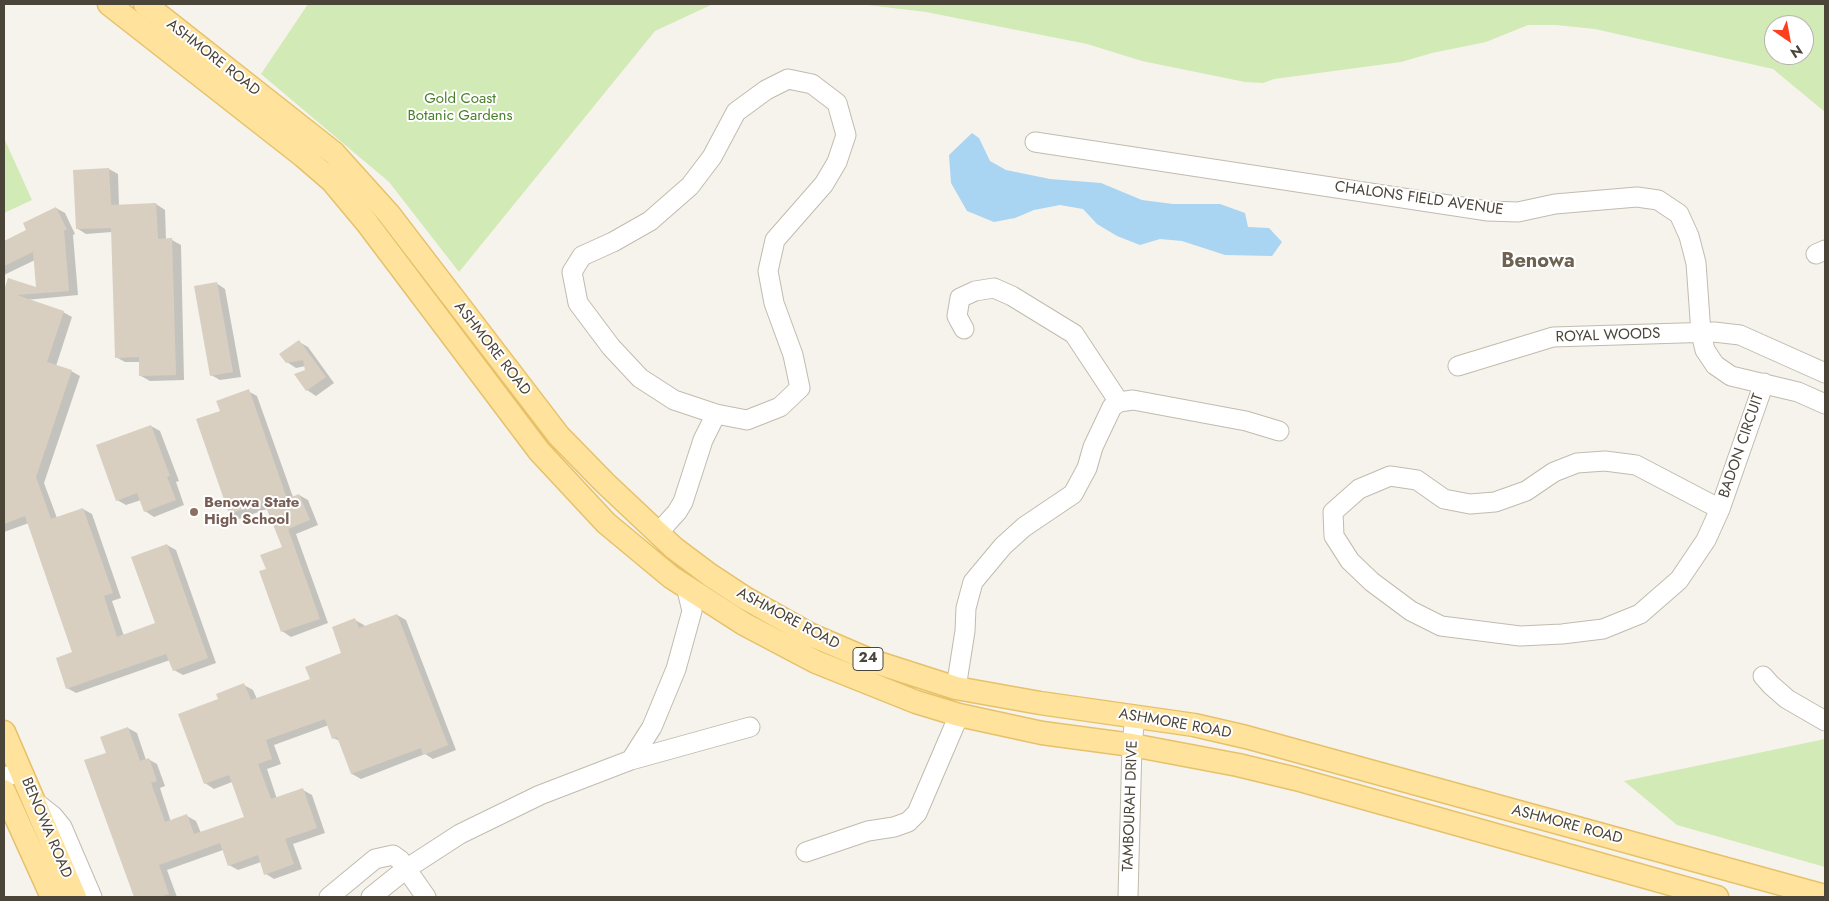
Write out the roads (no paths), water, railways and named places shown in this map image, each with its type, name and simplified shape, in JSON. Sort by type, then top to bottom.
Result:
[{"type":"main road","name":"ASHMORE ROAD","points":[[109,4],[303,156],[332,181],[367,223],[539,451],[606,523],[672,577],[744,624],[816,662],[916,702],[959,715],[1034,732],[1132,745],[1238,765],[1296,779],[1717,897]]},
{"type":"main road","name":"ASHMORE ROAD","points":[[145,4],[334,153],[388,214],[559,436],[605,483],[674,548],[745,598],[809,634],[872,661],[956,688],[1040,703],[1194,725],[1246,737],[1825,896]]},
{"type":"main road","name":"BENOWA ROAD","points":[[4,732],[12,774],[34,801],[75,897]]},
{"type":"main road","name":"BENOWA ROAD","points":[[4,791],[52,897]]},
{"type":"street","points":[[788,78],[812,84],[836,103],[846,135],[837,162],[824,184],[775,240],[768,271],[774,303],[793,355],[800,388],[780,407],[747,420],[716,414],[674,400],[640,378],[611,347],[578,303],[572,272],[582,256],[613,242],[650,221],[690,186],[712,157],[736,112],[766,90],[788,78]]},
{"type":"street","name":"CHALONS FIELD AVENUE","points":[[1035,142],[1488,211],[1518,212],[1555,204],[1637,197],[1658,200],[1679,214],[1689,236],[1696,263],[1700,292],[1701,333],[1705,350],[1715,365],[1731,376],[1798,392],[1825,404]]},
{"type":"street","points":[[964,329],[957,316],[960,298],[975,291],[994,288],[1012,296],[1074,334],[1119,402]]},
{"type":"street","name":"ROYAL WOODS","points":[[1458,366],[1553,336],[1714,332],[1740,335],[1792,360],[1825,373]]},
{"type":"street","name":"BADON CIRCUIT","points":[[1720,509],[1636,465],[1605,461],[1577,463],[1554,472],[1526,491],[1495,502],[1470,504],[1444,499],[1418,480],[1390,476],[1359,489],[1333,512],[1334,536],[1350,561],[1372,582],[1411,611],[1441,626],[1520,636],[1562,634],[1603,629],[1640,614],[1679,580],[1706,540],[1720,509],[1764,383]]},
{"type":"street","points":[[956,688],[965,631],[966,608],[973,582],[1003,546],[1024,527],[1073,494],[1087,468],[1093,447],[1112,407],[1119,402],[1132,400],[1156,403],[1246,421],[1279,431]]},
{"type":"street","points":[[658,533],[677,512],[683,502],[703,440],[716,414]]},
{"type":"street","points":[[631,760],[652,727],[676,669],[692,611],[686,586]]},
{"type":"street","points":[[1764,676],[1770,685],[1787,699],[1825,721]]},
{"type":"street","points":[[806,852],[868,831],[894,827],[908,822],[917,813],[959,715]]},
{"type":"street","name":"TAMBOURAH DRIVE","points":[[1128,897],[1132,745],[1135,716]]},
{"type":"street","points":[[371,897],[406,869],[460,834],[540,795],[631,760],[750,727]]},
{"type":"street","points":[[34,801],[53,816],[62,827],[92,897]]},
{"type":"street","points":[[328,897],[375,859],[393,855],[400,860],[426,897]]},
{"type":"water","points":[[972,133],[979,138],[990,161],[1006,170],[1050,179],[1101,183],[1142,200],[1173,204],[1220,204],[1245,213],[1248,227],[1269,228],[1282,242],[1272,256],[1225,255],[1182,241],[1160,239],[1140,245],[1117,236],[1097,224],[1083,209],[1060,205],[1034,210],[1015,218],[994,222],[967,211],[951,183],[949,155]]},
{"type":"place","name":"Benowa State High School","points":[[194,512]]},
{"type":"district","name":"Benowa","points":[[1538,262]]},
{"type":"park label","name":"Gold Coast Botanic Gardens","points":[[460,108]]}]
